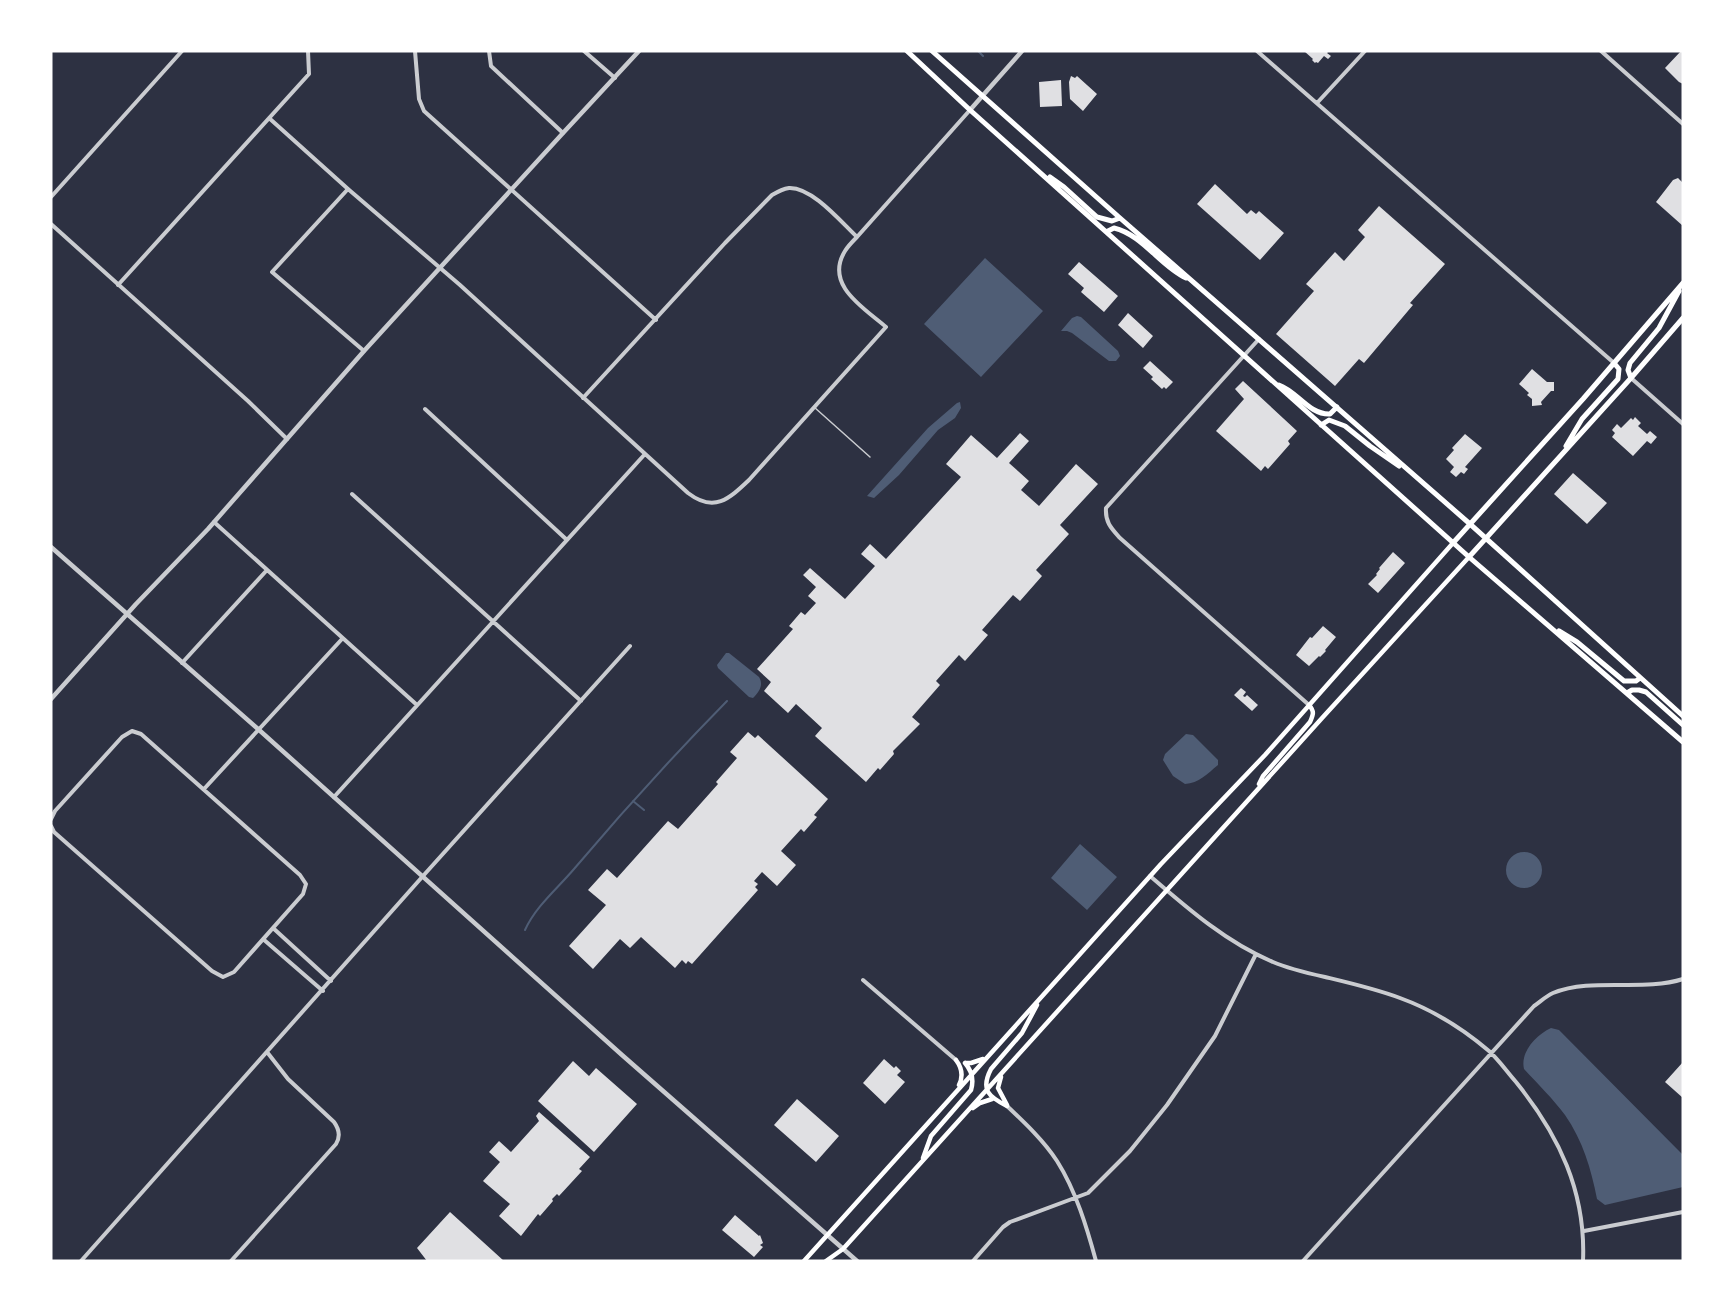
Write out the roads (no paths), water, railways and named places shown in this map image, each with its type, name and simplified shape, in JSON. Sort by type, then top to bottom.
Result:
[{"type":"main road","points":[[907,51],[1469,557],[1683,742]]},
{"type":"main road","points":[[932,51],[1119,218],[1470,524],[1683,716]]},
{"type":"main road","points":[[1034,167],[1064,187],[1097,216],[1112,221],[1119,218]]},
{"type":"main road","points":[[1106,232],[1114,228],[1122,230],[1135,238],[1174,272],[1194,282]]},
{"type":"main road","points":[[804,1261],[1150,876],[1265,755],[1683,284]]},
{"type":"main road","points":[[1630,378],[1628,370],[1630,363],[1659,328],[1683,284]]},
{"type":"main road","points":[[826,1261],[843,1249],[1683,318]]},
{"type":"main road","points":[[1559,457],[1582,419],[1618,379],[1619,369],[1614,363]]},
{"type":"main road","points":[[1276,384],[1287,388],[1322,414],[1330,414],[1337,407]]},
{"type":"main road","points":[[1321,425],[1329,420],[1345,426],[1383,456],[1411,473]]},
{"type":"main road","points":[[1543,620],[1577,642],[1624,681],[1636,681],[1640,678]]},
{"type":"main road","points":[[1627,693],[1632,690],[1646,692],[1683,725]]},
{"type":"main road","points":[[1256,790],[1263,776],[1310,722],[1314,714],[1309,705]]},
{"type":"main road","points":[[1007,1106],[992,1099],[986,1083],[991,1069],[1022,1033],[1040,998]]},
{"type":"main road","points":[[956,1060],[965,1063],[979,1061],[988,1056]]},
{"type":"main road","points":[[955,1092],[962,1079],[956,1060]]},
{"type":"main road","points":[[921,1163],[931,1136],[971,1090],[972,1074],[965,1063]]},
{"type":"main road","points":[[1003,1072],[998,1088],[1007,1106]]},
{"type":"main road","points":[[962,1118],[980,1103],[992,1099]]},
{"type":"street","points":[[51,197],[182,51]]},
{"type":"street","points":[[118,285],[309,74],[308,51]]},
{"type":"street","points":[[415,51],[419,99],[424,111],[656,320]]},
{"type":"street","points":[[489,51],[491,66],[563,133]]},
{"type":"street","points":[[584,51],[615,78]]},
{"type":"street","points":[[51,699],[214,522],[364,351],[639,51]]},
{"type":"street","points":[[269,118],[440,268],[694,498],[712,503],[723,501],[740,488],[886,327],[850,297],[843,286],[839,276],[840,263],[845,251],[1022,51]]},
{"type":"street","points":[[1257,51],[1614,363]]},
{"type":"street","points":[[1317,103],[1365,51]]},
{"type":"street","points":[[1601,51],[1683,124]]},
{"type":"street","points":[[348,189],[272,272],[364,351]]},
{"type":"street","points":[[583,398],[759,207],[780,190],[797,189],[804,192],[817,200],[857,237]]},
{"type":"street","points":[[51,224],[248,401],[287,439]]},
{"type":"street","points":[[1259,339],[1106,507],[1106,516],[1108,525],[1120,538],[1309,705]]},
{"type":"street","points":[[1630,378],[1683,424]]},
{"type":"street","points":[[425,409],[567,540]]},
{"type":"street","points":[[334,796],[645,454]]},
{"type":"street","points":[[352,494],[581,701]]},
{"type":"street","points":[[214,522],[417,705]]},
{"type":"street","points":[[51,547],[857,1261]]},
{"type":"street","points":[[182,663],[267,570]]},
{"type":"street","points":[[204,789],[342,639]]},
{"type":"street","points":[[81,1261],[630,646]]},
{"type":"street","points":[[51,819],[55,811],[122,737],[132,731],[141,734],[204,789],[300,875],[306,884],[303,894],[264,939],[234,972],[223,977],[212,971],[54,832],[51,826]]},
{"type":"street","points":[[1150,876],[1229,939],[1256,954],[1286,968],[1332,978],[1399,998],[1435,1013],[1451,1022],[1492,1053],[1536,1108],[1562,1152],[1574,1186],[1584,1231],[1583,1261]]},
{"type":"street","points":[[273,928],[331,981]]},
{"type":"street","points":[[264,939],[322,990]]},
{"type":"street","points":[[973,1261],[1005,1225],[1088,1193],[1130,1151],[1167,1105],[1215,1036],[1256,954]]},
{"type":"street","points":[[1303,1261],[1534,1006],[1552,993],[1565,989],[1667,983],[1683,979]]},
{"type":"street","points":[[863,980],[956,1060]]},
{"type":"street","points":[[231,1261],[336,1144],[339,1136],[338,1127],[334,1122],[288,1079],[267,1052]]},
{"type":"street","points":[[1007,1106],[1034,1132],[1057,1161],[1075,1198],[1096,1261]]},
{"type":"street","points":[[1584,1231],[1683,1212]]},
{"type":"lane","points":[[813,407],[870,457]]},
{"type":"water","points":[[985,258],[1043,311],[981,377],[924,324]]},
{"type":"water","points":[[1081,317],[1118,351],[1120,356],[1116,361],[1109,361],[1072,333],[1061,331],[1072,318]]},
{"type":"water","points":[[960,402],[961,408],[955,418],[938,430],[899,475],[874,498],[867,496],[928,428]]},
{"type":"water","points":[[726,653],[759,677],[760,688],[753,698],[749,697],[718,668],[717,665]]},
{"type":"water","points":[[1186,734],[1193,735],[1218,760],[1218,765],[1199,780],[1185,784],[1173,776],[1163,760],[1165,754]]},
{"type":"water","points":[[1080,844],[1117,877],[1087,910],[1051,878]]},
{"type":"water","points":[[1524,852],[1537,857],[1542,870],[1537,883],[1524,888],[1511,883],[1506,870],[1511,857]]},
{"type":"water","points":[[1551,1028],[1559,1030],[1683,1155],[1683,1187],[1605,1205],[1597,1199],[1586,1156],[1577,1135],[1556,1103],[1524,1069],[1524,1056],[1530,1045]]},
{"type":"waterway","points":[[978,51],[983,56]]},
{"type":"waterway","points":[[525,930],[547,898],[727,701]]},
{"type":"waterway","points":[[633,801],[644,810]]}]
